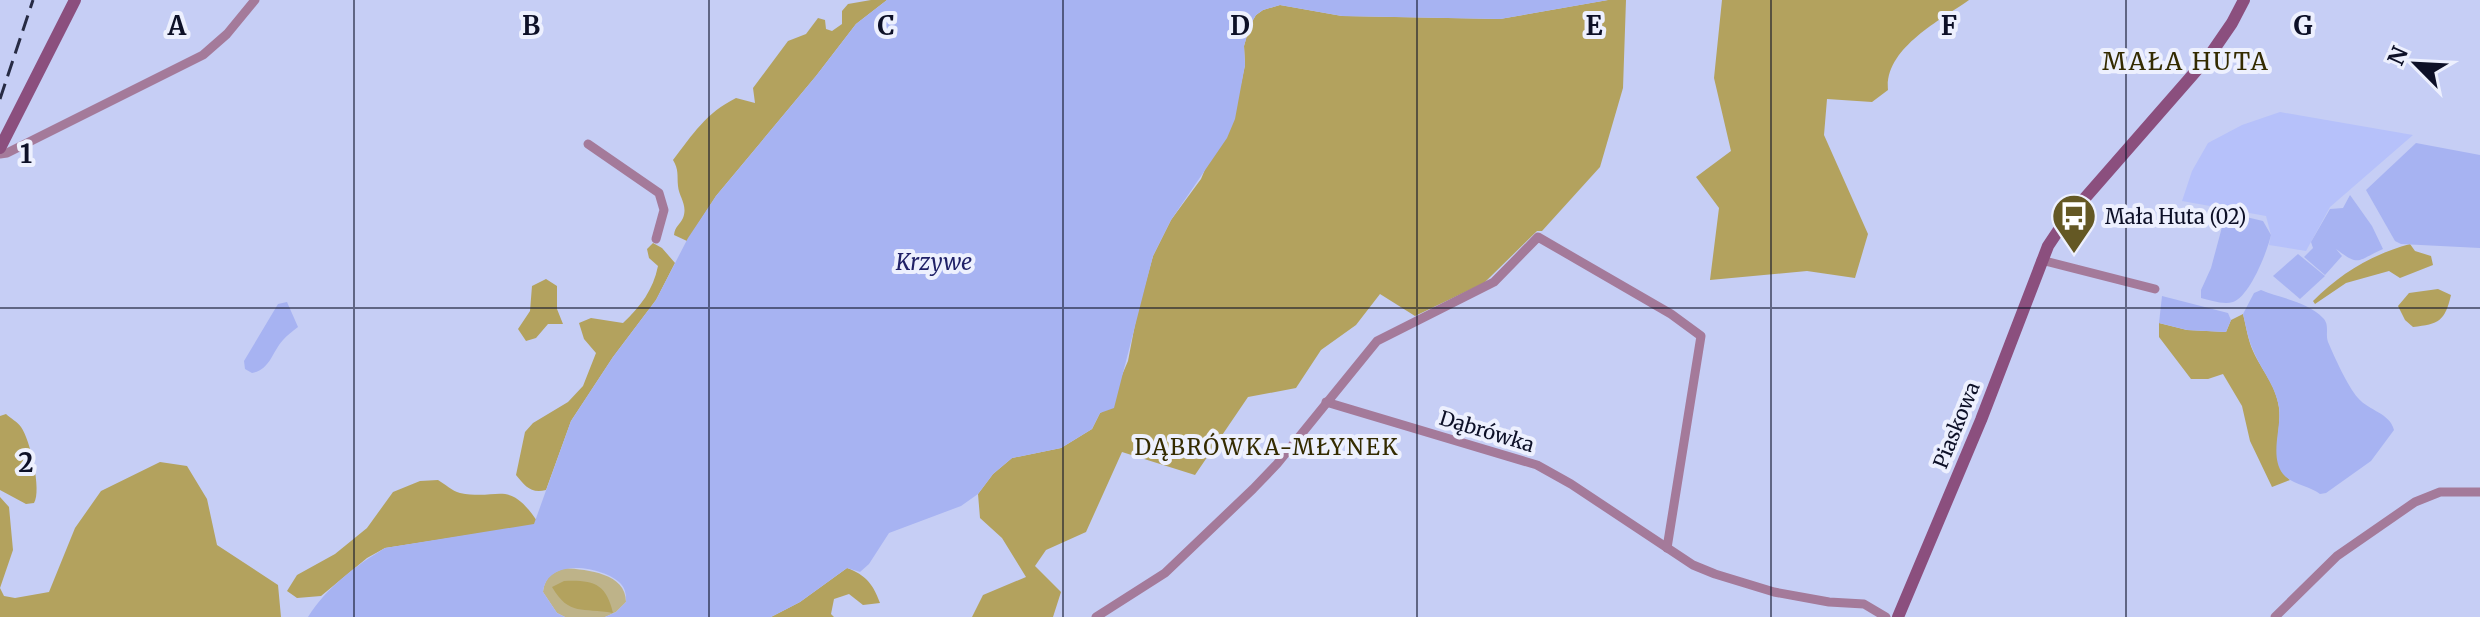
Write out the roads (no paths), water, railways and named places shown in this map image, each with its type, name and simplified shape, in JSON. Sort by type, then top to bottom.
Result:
[{"type":"street","points":[[75,0],[0,151],[7,153],[203,55],[227,34],[255,0]]},
{"type":"street","name":"Piaskowa","points":[[1898,617],[1981,420],[2048,246],[2064,222],[2210,55],[2244,0]]},
{"type":"street","points":[[588,144],[659,193],[664,210],[656,239]]},
{"type":"street","points":[[1096,617],[1165,573],[1277,464],[1377,341],[1494,282],[1538,237],[1671,314],[1701,336],[1667,548]]},
{"type":"street","points":[[2041,260],[2155,289]]},
{"type":"street","name":"Dąbrówka","points":[[1326,402],[1537,465],[1693,565],[1715,574],[1774,592],[1829,602],[1864,604],[1886,617]]},
{"type":"street","points":[[2275,617],[2337,556],[2415,502],[2440,492],[2480,492]]},
{"type":"water","name":"Krzywe","points":[[887,0],[1608,0],[1500,19],[1342,16],[1280,5],[1256,15],[1244,46],[1245,65],[1235,119],[1227,138],[1171,220],[1153,256],[1114,408],[1100,413],[1092,429],[1061,448],[1012,458],[993,474],[978,494],[961,506],[889,533],[869,564],[860,572],[847,568],[800,602],[771,617],[605,617],[626,602],[624,588],[603,573],[578,568],[555,573],[547,581],[543,592],[557,613],[565,617],[308,617],[342,578],[385,548],[534,524],[571,421],[613,357],[656,300],[688,238],[716,196],[856,24]]},
{"type":"water","points":[[2416,143],[2480,155],[2480,248],[2401,244],[2395,241],[2366,190]]},
{"type":"water","points":[[2350,195],[2372,226],[2383,249],[2354,260],[2336,249],[2342,256],[2325,275],[2304,257],[2313,248],[2311,242],[2330,209],[2343,208]]},
{"type":"water","points":[[2229,213],[2263,221],[2271,235],[2262,262],[2246,291],[2233,302],[2225,303],[2201,298],[2201,290],[2211,268],[2225,216]]},
{"type":"water","points":[[2298,254],[2325,276],[2300,299],[2273,276]]},
{"type":"water","points":[[2261,290],[2302,304],[2323,318],[2328,342],[2350,386],[2358,398],[2392,424],[2394,430],[2371,461],[2326,493],[2320,494],[2291,481],[2279,467],[2276,450],[2279,407],[2251,346],[2243,314],[2254,293]]},
{"type":"water","points":[[2162,296],[2228,313],[2231,320],[2226,332],[2187,330],[2159,323]]},
{"type":"water","points":[[287,302],[298,327],[283,340],[263,368],[252,373],[245,369],[244,361],[278,304]]},
{"type":"railway","points":[[0,99],[33,0]]},
{"type":"place","name":"Mała Huta (02)","points":[[2074,255]]},
{"type":"district","name":"MAŁA HUTA","points":[[2186,61]]},
{"type":"district","name":"DĄBRÓWKA-MŁYNEK","points":[[1267,447]]}]
